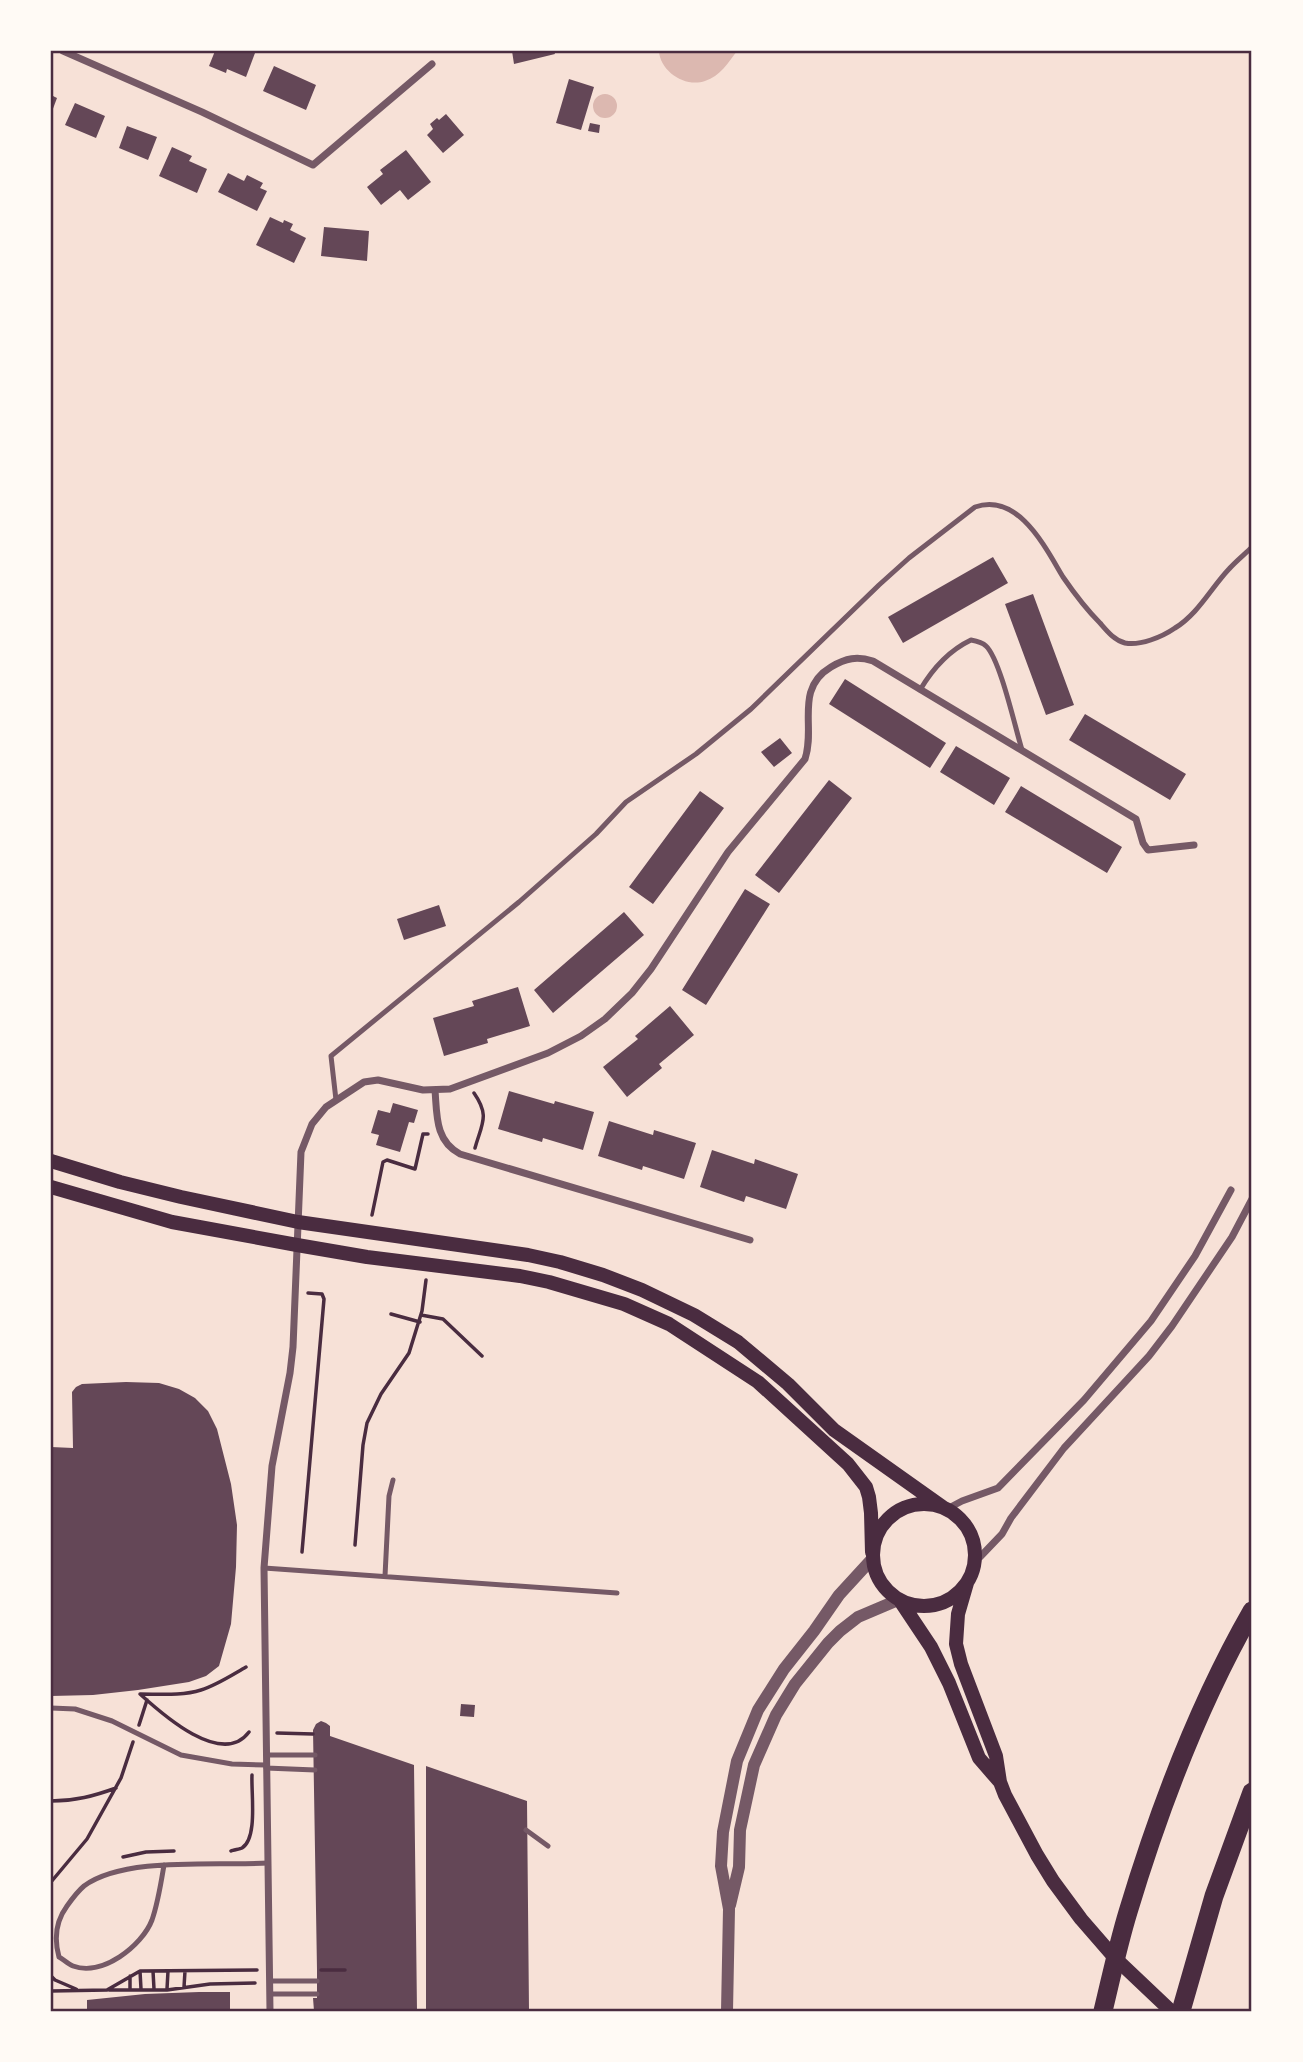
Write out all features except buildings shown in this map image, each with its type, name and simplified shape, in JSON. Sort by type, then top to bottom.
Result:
[{"type":"highway","points":[[1103,2011],[1127,1915],[1159,1815],[1205,1704],[1252,1611]]},
{"type":"highway","points":[[1181,2011],[1213,1896],[1252,1791]]},
{"type":"main road","points":[[51,1161],[169,1194],[298,1222],[528,1255],[581,1268],[642,1290],[694,1315],[738,1342],[788,1384],[834,1430],[957,1516],[968,1528],[974,1543],[975,1559],[958,1614],[956,1644],[996,1756],[1000,1782]]},
{"type":"main road","points":[[51,1187],[172,1222],[367,1257],[520,1276],[624,1304],[669,1324],[758,1382],[848,1464],[866,1488],[869,1497],[873,1567],[879,1581],[889,1593],[900,1601],[916,1606],[930,1606],[945,1602],[967,1583]]},
{"type":"main road","points":[[872,1555],[875,1536],[884,1522],[896,1511],[911,1505],[928,1504],[945,1509]]},
{"type":"main road","points":[[900,1601],[931,1647],[949,1683],[979,1758],[1000,1782],[1053,1881],[1081,1919],[1114,1956],[1171,2011]]},
{"type":"street","points":[[63,51],[202,112],[313,165],[432,64]]},
{"type":"street","points":[[271,2011],[264,1568],[272,1466],[293,1347],[301,1152],[312,1124],[326,1107],[364,1082],[377,1080],[407,1087],[450,1089],[548,1053],[581,1036],[605,1019],[632,993],[651,969],[728,852],[805,760],[809,741],[808,703],[817,678],[841,661],[860,657],[873,661],[1136,819],[1143,843],[1148,850],[1195,845]]},
{"type":"street","points":[[435,1090],[440,1134],[451,1150],[750,1240]]},
{"type":"street","points":[[945,1509],[998,1488],[1084,1400],[1151,1321],[1195,1256],[1231,1190]]},
{"type":"street","points":[[975,1559],[1002,1534],[1011,1518],[1065,1448],[1149,1356],[1232,1237],[1252,1199]]},
{"type":"street","points":[[727,2011],[729,1909],[721,1866],[723,1832],[737,1761],[758,1710],[784,1669],[872,1555]]},
{"type":"street","points":[[729,1909],[739,1867],[740,1830],[754,1765],[776,1715],[795,1685],[839,1631],[858,1617],[900,1601]]},
{"type":"lane","points":[[336,1100],[331,1056],[519,902],[596,834],[626,802],[696,754],[751,709],[879,585],[975,507],[1005,507],[1021,518],[1090,612],[1115,638],[1125,643],[1148,641],[1176,628],[1201,605],[1230,568],[1252,547]]},
{"type":"lane","points":[[920,690],[936,667],[959,646],[971,640],[984,643],[999,673],[1022,750]]},
{"type":"lane","points":[[385,1576],[389,1496],[393,1480]]},
{"type":"lane","points":[[264,1568],[617,1593]]},
{"type":"lane","points":[[51,1708],[75,1709],[112,1721],[181,1755],[252,1766],[315,1770]]},
{"type":"lane","points":[[266,1755],[315,1755]]},
{"type":"lane","points":[[526,1830],[548,1846]]},
{"type":"lane","points":[[164,1866],[152,1920],[142,1938],[123,1955],[96,1968],[74,1966],[59,1956],[55,1944],[62,1913],[84,1886],[101,1877],[129,1868],[164,1866],[268,1863]]},
{"type":"lane","points":[[270,1981],[317,1981]]},
{"type":"lane","points":[[270,1994],[317,1994]]},
{"type":"path","points":[[466,1083],[483,1106],[484,1115],[472,1158]]},
{"type":"path","points":[[372,1214],[383,1163],[387,1160],[415,1169],[424,1135],[440,1134]]},
{"type":"path","points":[[355,1545],[367,1423],[374,1406],[409,1353],[421,1315],[426,1278]]},
{"type":"path","points":[[302,1552],[324,1299],[322,1294],[306,1293]]},
{"type":"path","points":[[390,1314],[419,1322]]},
{"type":"path","points":[[421,1315],[443,1319],[482,1356]]},
{"type":"path","points":[[246,1667],[200,1691],[140,1694],[184,1729],[205,1740],[238,1743],[249,1732]]},
{"type":"path","points":[[51,1882],[87,1839],[116,1788],[129,1759],[146,1700]]},
{"type":"path","points":[[277,1733],[313,1734]]},
{"type":"path","points":[[224,1851],[242,1848],[248,1842],[251,1832],[252,1766]]},
{"type":"path","points":[[51,1801],[73,1801],[116,1788]]},
{"type":"path","points":[[121,1857],[146,1852],[184,1852]]},
{"type":"path","points":[[140,1970],[141,1990]]},
{"type":"path","points":[[107,1990],[140,1970],[194,1970]]},
{"type":"path","points":[[153,1970],[154,1990]]},
{"type":"path","points":[[167,1990],[168,1970]]},
{"type":"path","points":[[184,1987],[185,1970]]},
{"type":"path","points":[[317,1970],[345,1970]]},
{"type":"path","points":[[51,1976],[80,1991]]},
{"type":"path","points":[[130,1976],[130,1990]]},
{"type":"path","points":[[51,1991],[167,1990],[210,1984],[255,1983]]},
{"type":"shaded area","points":[[659,51],[737,51],[715,76],[697,83],[682,80],[669,71],[660,58]]},
{"type":"shaded area","points":[[605,94],[613,98],[617,106],[613,114],[605,118],[597,114],[593,106],[597,98]]}]
